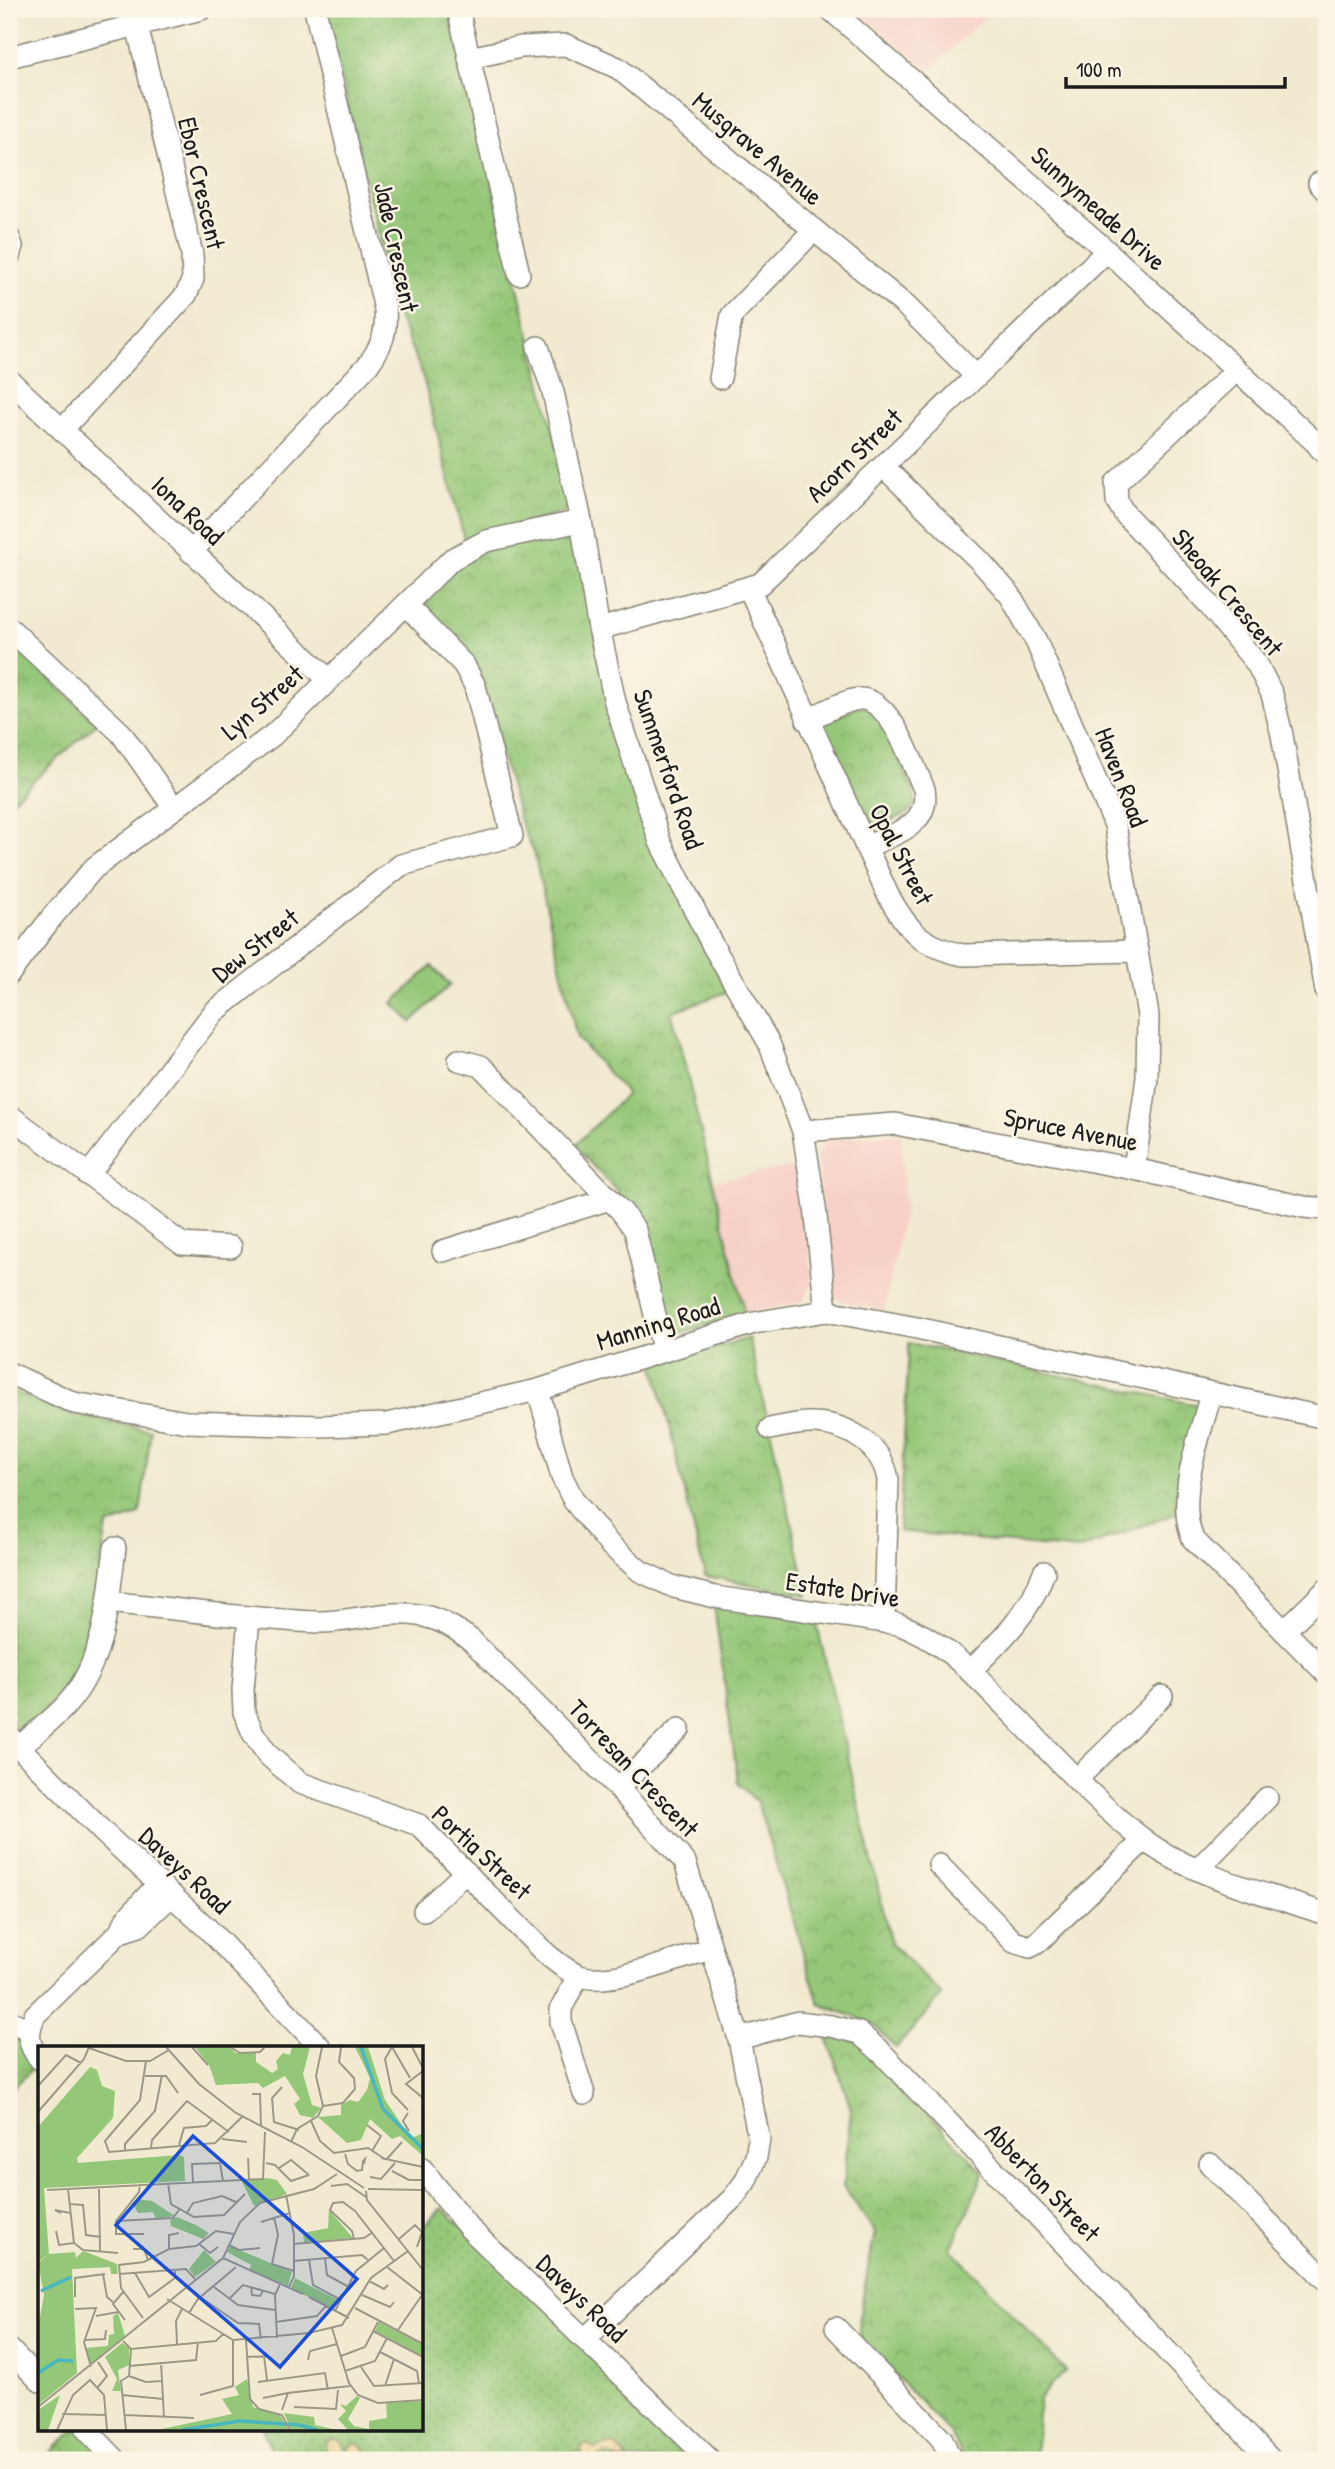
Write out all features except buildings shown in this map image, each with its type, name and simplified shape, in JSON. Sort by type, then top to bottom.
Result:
[{"type":"street","points":[[9,57],[201,9]]},
{"type":"street","name":"Jade Crescent","points":[[191,552],[368,365],[379,349],[387,328],[315,9]]},
{"type":"street","points":[[458,9],[519,274]]},
{"type":"street","name":"Sunnymeade Drive","points":[[830,9],[1107,251],[1326,455]]},
{"type":"street","name":"Ebor Crescent","points":[[61,430],[186,295],[193,279],[192,254],[137,26]]},
{"type":"street","name":"Musgrave Avenue","points":[[469,58],[521,47],[566,45],[618,68],[906,306],[976,376]]},
{"type":"street","points":[[720,377],[732,315],[814,230]]},
{"type":"street","points":[[9,238],[12,246],[9,256]]},
{"type":"street","name":"Acorn Street","points":[[599,629],[760,584],[1107,251]]},
{"type":"street","name":"Summerford Road","points":[[538,347],[553,393],[581,521],[599,629],[615,702],[660,842],[713,946],[769,1043],[803,1131],[815,1207],[826,1311]]},
{"type":"street","name":"Sheoak Crescent","points":[[1237,370],[1116,482],[1117,501],[1124,513],[1204,599],[1257,664],[1272,694],[1282,735],[1326,991]]},
{"type":"street","name":"Iona Road","points":[[9,380],[329,680]]},
{"type":"street","name":"Haven Road","points":[[884,467],[1005,589],[1036,641],[1115,825],[1148,1015],[1147,1078],[1134,1169]]},
{"type":"street","name":"Lyn Street","points":[[9,974],[52,917],[94,868],[273,734],[452,559],[486,541],[581,521]]},
{"type":"street","name":"Opal Street","points":[[750,588],[866,847],[900,917],[917,936],[946,951],[963,955],[1137,951]]},
{"type":"street","name":"Dew Street","points":[[88,1175],[214,1012],[401,865],[512,836],[475,686],[464,666],[407,605]]},
{"type":"street","points":[[9,628],[121,733],[174,808]]},
{"type":"street","points":[[807,720],[853,700],[863,699],[881,706],[924,789],[927,801],[916,821],[866,847]]},
{"type":"street","points":[[459,1060],[481,1066],[610,1199],[635,1230],[663,1349]]},
{"type":"street","points":[[9,1115],[182,1244],[231,1247]]},
{"type":"street","name":"Spruce Avenue","points":[[803,1131],[895,1124],[1134,1169],[1304,1207],[1326,1209]]},
{"type":"street","points":[[443,1251],[610,1199]]},
{"type":"street","name":"Manning Road","points":[[9,1373],[25,1383],[74,1403],[187,1422],[319,1426],[387,1424],[538,1390],[663,1349],[754,1323],[826,1311],[917,1328],[1326,1418]]},
{"type":"street","name":"Estate Drive","points":[[538,1390],[562,1477],[574,1500],[609,1544],[640,1570],[674,1587],[715,1597],[884,1622],[922,1632],[944,1646],[1077,1779],[1144,1840],[1198,1869],[1326,1914]]},
{"type":"street","points":[[1211,1394],[1186,1491],[1187,1526],[1193,1539],[1326,1673]]},
{"type":"street","points":[[770,1429],[813,1422],[844,1429],[873,1448],[881,1459],[888,1480],[884,1622]]},
{"type":"street","points":[[14,1742],[68,1704],[96,1659],[108,1602],[115,1548]]},
{"type":"street","points":[[970,1671],[1012,1630],[1027,1608],[1044,1572]]},
{"type":"street","points":[[1284,1630],[1326,1590]]},
{"type":"street","name":"Torresan Crescent","points":[[108,1602],[320,1622],[400,1614],[422,1615],[448,1624],[471,1640],[618,1788],[685,1862],[739,2039],[759,2140],[756,2157],[745,2182],[733,2198],[585,2339]]},
{"type":"street","name":"Portia Street","points":[[249,1617],[243,1690],[244,1712],[253,1733],[268,1755],[300,1783],[419,1825],[541,1950],[578,1976]]},
{"type":"street","points":[[1077,1779],[1162,1696]]},
{"type":"street","points":[[618,1788],[679,1730]]},
{"type":"street","name":"Daveys Road","points":[[14,1742],[104,1833],[166,1889],[319,2046]]},
{"type":"street","points":[[1198,1869],[1267,1798]]},
{"type":"street","points":[[939,1865],[1014,1942],[1031,1947],[1144,1840]]},
{"type":"street","points":[[424,1911],[466,1872]]},
{"type":"street","points":[[38,2057],[30,2049],[19,2025],[35,2015],[120,1932],[127,1918],[166,1889]]},
{"type":"street","points":[[584,2094],[561,2022],[561,2009],[578,1976],[597,1979],[616,1977],[711,1949]]},
{"type":"street","name":"Abberton Street","points":[[739,2039],[798,2022],[859,2033],[891,2062],[1271,2460]]},
{"type":"street","points":[[1210,2164],[1326,2280]]},
{"type":"street","name":"Daveys Road","points":[[424,2172],[469,2228],[710,2460]]},
{"type":"street","points":[[836,2328],[942,2439],[951,2460]]},
{"type":"street","points":[[9,2349],[38,2379]]},
{"type":"street","points":[[87,2430],[116,2460]]},
{"type":"shaded area","points":[[853,9],[993,9],[929,71]]},
{"type":"shaded area","points":[[901,1134],[905,1209],[884,1311],[841,1301],[832,1291],[816,1156],[828,1138]]},
{"type":"shaded area","points":[[798,1166],[813,1283],[803,1301],[745,1314],[713,1181]]},
{"type":"green space","points":[[325,9],[449,9],[571,502],[563,513],[464,539],[422,373],[398,317]]},
{"type":"green space","points":[[562,529],[576,538],[653,840],[727,992],[672,1012],[745,1314],[670,1336],[644,1229],[632,1207],[574,1146],[627,1094],[577,1038],[534,853],[520,821],[479,674],[426,607],[428,593],[455,569],[486,548]]},
{"type":"green space","points":[[9,640],[97,723],[9,803]]},
{"type":"green space","points":[[867,707],[879,716],[914,791],[915,804],[908,813],[866,832],[818,725],[856,708]]},
{"type":"green space","points":[[432,966],[450,985],[411,1022],[393,1003]]},
{"type":"green space","points":[[749,1338],[808,1595],[705,1576],[654,1364]]},
{"type":"green space","points":[[909,1343],[1198,1405],[1177,1513],[1078,1550],[899,1531]]},
{"type":"green space","points":[[9,1390],[77,1416],[151,1430],[140,1514],[107,1526],[83,1665],[62,1694],[21,1735],[9,1723]]},
{"type":"green space","points":[[714,1606],[816,1620],[891,1944],[942,1995],[896,2048],[872,2023],[819,2004],[757,1802],[738,1783]]},
{"type":"green space","points":[[9,2030],[38,2063],[9,2092]]},
{"type":"green space","points":[[826,2034],[859,2041],[984,2173],[951,2249],[1066,2371],[1039,2398],[1035,2460],[961,2460],[951,2434],[861,2339],[859,2318],[875,2232],[843,2186],[851,2109]]},
{"type":"green space","points":[[442,2208],[710,2460],[282,2460],[271,2451],[263,2430],[424,2430],[424,2226]]},
{"type":"green space","points":[[74,2430],[87,2430],[116,2460],[43,2460]]},
{"type":"sand","points":[[332,2439],[342,2441],[344,2450],[347,2451],[353,2444],[361,2444],[368,2460],[329,2460],[325,2449],[326,2442]]},
{"type":"sand","points":[[587,2444],[594,2449],[614,2444],[628,2458],[621,2460],[605,2454],[590,2460],[574,2460],[573,2452],[582,2453],[581,2446]]}]
